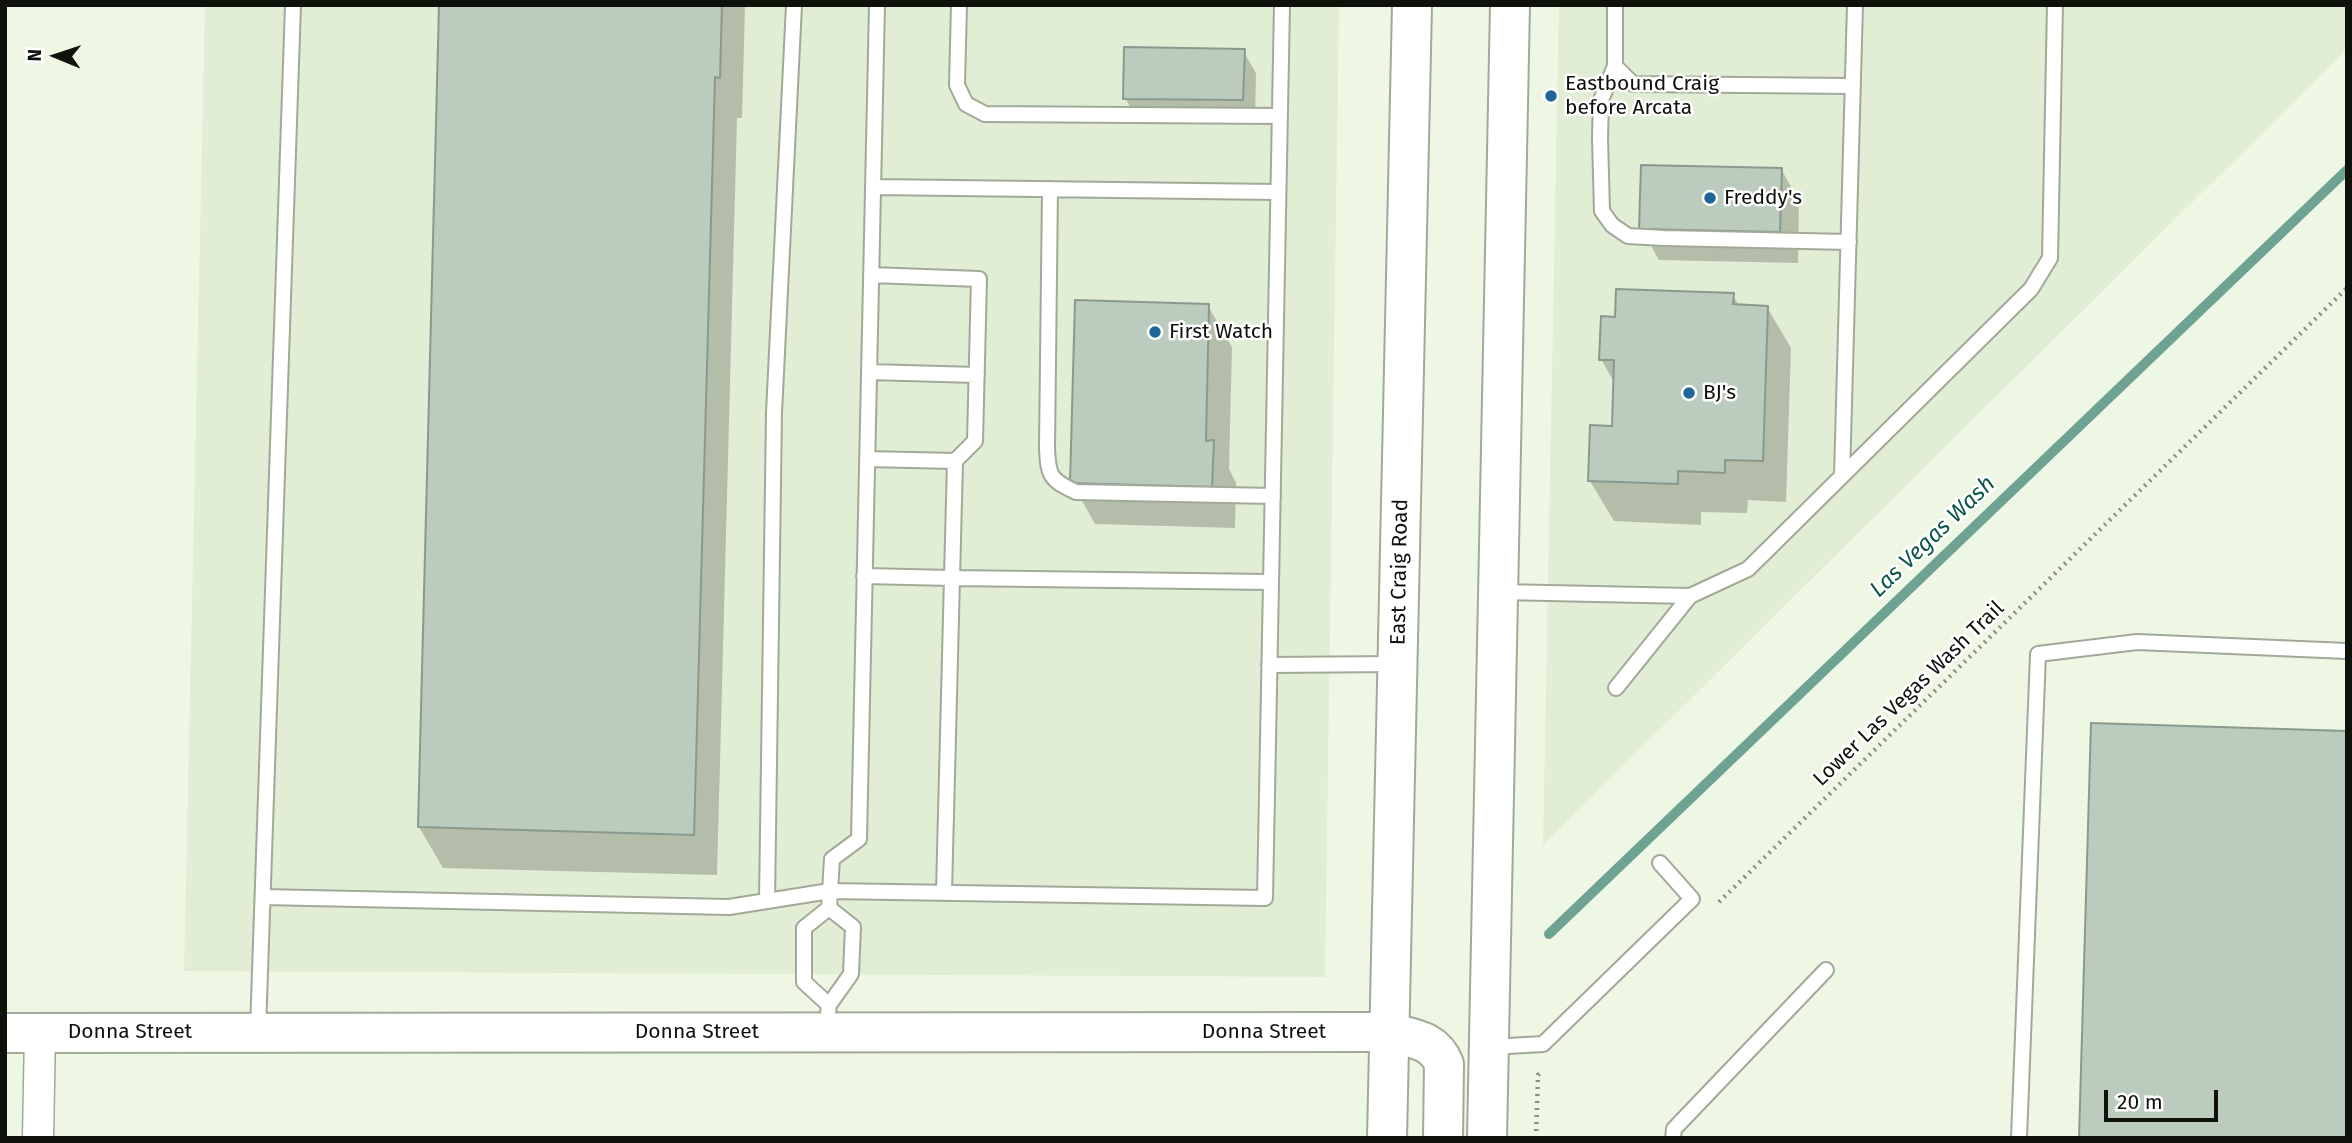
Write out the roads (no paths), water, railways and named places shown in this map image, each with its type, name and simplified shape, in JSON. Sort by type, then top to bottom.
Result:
[{"type":"main road","name":"East Craig Road","points":[[1387,1138],[1412,5]]},
{"type":"main road","points":[[1487,1138],[1510,5]]},
{"type":"main road","name":"Donna Street","points":[[22,1032],[258,1031],[828,1018],[1389,1032],[1433,1046],[1440,1054],[1444,1064],[1443,1138]]},
{"type":"street","points":[[22,1032],[38,1138]]},
{"type":"lane","points":[[258,1031],[293,5]]},
{"type":"lane","points":[[767,901],[774,413],[794,5]]},
{"type":"lane","points":[[829,908],[853,927],[851,974],[828,1018],[804,982],[804,928],[829,908],[832,859],[859,839],[877,5]]},
{"type":"lane","points":[[959,5],[957,85],[966,104],[985,114],[1279,117]]},
{"type":"lane","points":[[263,897],[729,908],[830,891],[1265,898],[1282,5]]},
{"type":"lane","points":[[1615,5],[1615,66],[1601,100],[1600,138],[1602,211],[1612,225],[1628,236],[1849,242]]},
{"type":"lane","points":[[1842,476],[1855,5]]},
{"type":"lane","points":[[1498,592],[1690,596],[1748,569],[2031,289],[2050,258],[2055,5]]},
{"type":"lane","points":[[1615,66],[1633,83],[1853,86]]},
{"type":"lane","points":[[873,187],[1278,192]]},
{"type":"lane","points":[[1050,189],[1046,447],[1048,470],[1055,482],[1076,492],[1273,496]]},
{"type":"lane","points":[[871,275],[979,279],[975,441],[955,461],[944,892]]},
{"type":"lane","points":[[869,372],[977,375]]},
{"type":"lane","points":[[867,459],[955,461]]},
{"type":"lane","points":[[864,576],[1271,582]]},
{"type":"lane","points":[[1616,688],[1690,596]]},
{"type":"lane","points":[[2019,1138],[2038,654],[2137,642],[2347,651]]},
{"type":"lane","points":[[1269,665],[1398,664]]},
{"type":"lane","points":[[1489,1048],[1543,1044],[1692,899],[1660,863]]},
{"type":"lane","points":[[1673,1138],[1674,1129],[1826,970]]},
{"type":"waterway","name":"Las Vegas Wash","points":[[1549,934],[2347,170]]},
{"type":"place","name":"Eastbound Craig before Arcata","points":[[1551,96]]},
{"type":"place","name":"Freddy's","points":[[1710,198]]},
{"type":"place","name":"First Watch","points":[[1155,332]]},
{"type":"place","name":"BJ's","points":[[1689,393]]}]
